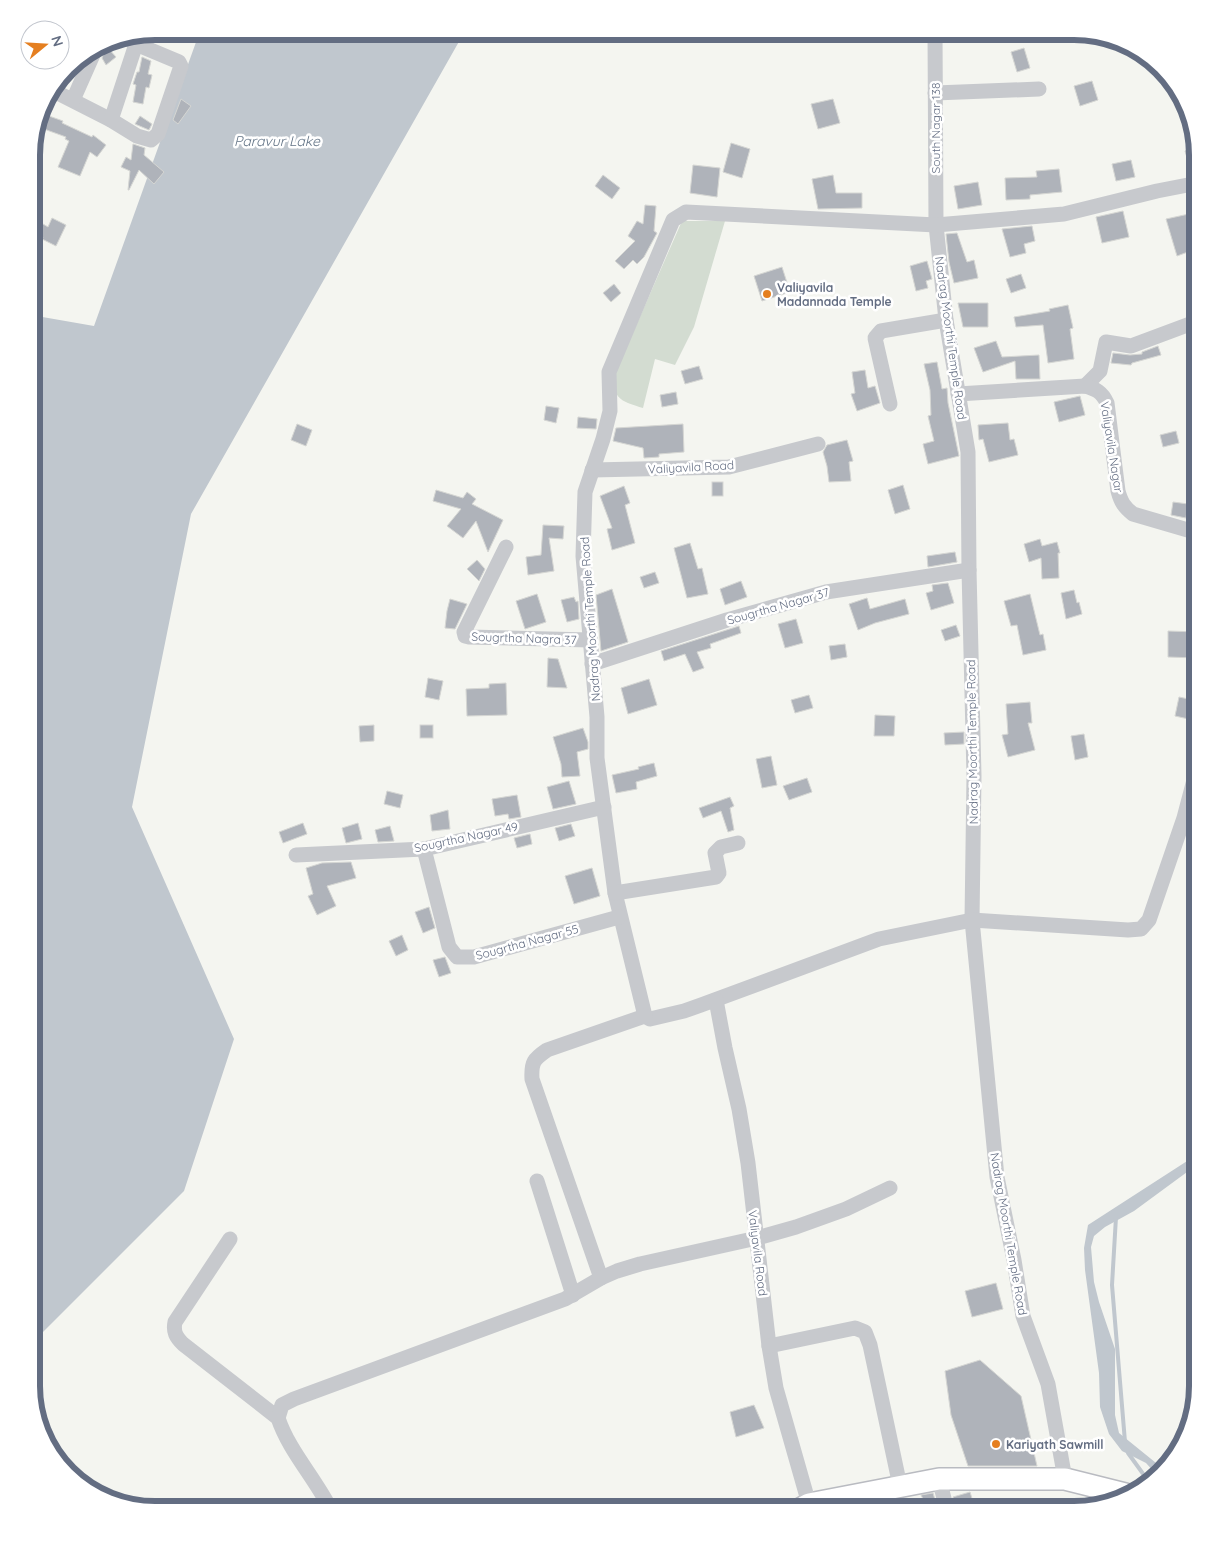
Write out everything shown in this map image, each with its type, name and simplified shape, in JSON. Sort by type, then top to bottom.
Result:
[{"type":"main road","points":[[831,1501],[939,1479],[1065,1479],[1118,1492]]},
{"type":"street","name":"South Nagar 138","points":[[935,40],[936,226]]},
{"type":"street","points":[[111,120],[131,42]]},
{"type":"street","points":[[58,93],[111,120],[137,136],[151,140],[158,134],[181,66],[180,62],[133,42]]},
{"type":"street","points":[[73,100],[91,59]]},
{"type":"street","points":[[935,92],[1039,89]]},
{"type":"street","points":[[936,226],[1064,214],[1189,185]]},
{"type":"street","name":"Nadrag Moorthi Temple Road","points":[[645,1016],[614,893],[598,758],[597,717],[582,556],[584,492],[610,411],[609,372],[673,220],[686,212],[936,226],[946,320],[968,452],[974,776],[972,920],[997,1177],[1023,1316],[1048,1384],[1065,1479]]},
{"type":"street","points":[[890,404],[875,338],[877,334],[881,331],[946,320]]},
{"type":"street","points":[[958,394],[1084,386],[1100,371],[1106,342],[1131,346],[1189,324]]},
{"type":"street","name":"Valiyavila Nagar","points":[[1084,386],[1095,388],[1103,394],[1108,403],[1118,491],[1120,501],[1125,508],[1133,514],[1189,530]]},
{"type":"street","name":"Valiyavila Road","points":[[592,470],[729,467],[818,444]]},
{"type":"street","name":"Sougrtha Nagra 37","points":[[506,547],[464,632],[465,636],[590,640]]},
{"type":"street","name":"Sougrtha Nagar 37","points":[[592,664],[727,620],[826,592],[969,570]]},
{"type":"street","points":[[601,1278],[532,1079],[532,1068],[535,1058],[547,1050],[645,1016],[650,1019],[669,1015],[716,1000],[879,938],[972,920],[1128,930],[1141,929],[1149,920],[1189,799]]},
{"type":"street","name":"Sougrtha Nagar 49","points":[[296,855],[424,849],[604,807]]},
{"type":"street","points":[[614,893],[716,877],[719,873],[715,853],[721,847],[738,843]]},
{"type":"street","name":"Sougrtha Nagar 55","points":[[424,849],[449,947],[457,957],[474,957],[619,917]]},
{"type":"street","name":"Valiyavila Road","points":[[716,1000],[739,1109],[776,1388],[802,1501]]},
{"type":"street","points":[[537,1181],[573,1295]]},
{"type":"street","points":[[326,1501],[282,1431],[278,1418],[282,1405],[565,1299],[601,1278],[640,1264],[757,1238],[796,1227],[846,1209],[890,1188]]},
{"type":"street","points":[[230,1238],[175,1322],[174,1329],[176,1336],[183,1344],[278,1418]]},
{"type":"street","points":[[769,1346],[855,1328],[865,1332],[870,1345],[900,1486]]},
{"type":"street","points":[[939,1479],[944,1501]]},
{"type":"shaded area","points":[[682,221],[725,221],[694,327],[675,365],[655,359],[643,408],[624,401],[617,395],[614,376]]},
{"type":"water","name":"Paravur Lake","points":[[197,40],[460,40],[191,514],[132,807],[234,1039],[184,1191],[40,1335],[40,317],[94,326]]},
{"type":"water","points":[[1189,1160],[1189,1171],[1134,1211],[1105,1227],[1094,1236],[1091,1247],[1094,1282],[1115,1349],[1115,1415],[1119,1433],[1158,1464],[1152,1470],[1146,1463],[1122,1451],[1109,1434],[1100,1407],[1099,1373],[1085,1270],[1084,1248],[1088,1225]]},
{"type":"building","points":[[1024,48],[1030,68],[1017,72],[1011,52]]},
{"type":"building","points":[[109,50],[116,57],[106,65],[102,58],[105,52]]},
{"type":"building","points":[[142,57],[151,61],[148,74],[152,75],[149,88],[146,87],[143,104],[133,102],[136,85],[133,84],[137,72],[139,72]]},
{"type":"building","points":[[1092,81],[1098,100],[1080,106],[1074,86]]},
{"type":"building","points":[[181,99],[191,106],[178,124],[173,120]]},
{"type":"building","points":[[833,99],[840,123],[818,129],[811,104]]},
{"type":"building","points":[[49,116],[63,121],[62,123],[92,137],[93,135],[106,145],[97,157],[90,152],[80,176],[58,167],[69,141],[65,139],[66,137],[44,129]]},
{"type":"building","points":[[140,116],[152,124],[149,130],[135,124]]},
{"type":"building","points":[[731,143],[750,149],[742,178],[723,172]]},
{"type":"building","points":[[133,144],[145,148],[144,155],[164,172],[154,184],[139,170],[128,190],[130,171],[121,167],[126,157],[131,160]]},
{"type":"building","points":[[1189,150],[1189,165],[1185,151]]},
{"type":"building","points":[[1131,160],[1135,177],[1116,181],[1112,164]]},
{"type":"building","points":[[693,165],[720,168],[717,197],[690,193]]},
{"type":"building","points":[[1059,169],[1062,192],[1030,195],[1030,199],[1006,200],[1005,178],[1037,177],[1036,171]]},
{"type":"building","points":[[603,175],[620,188],[612,199],[595,186]]},
{"type":"building","points":[[833,175],[836,193],[862,193],[862,208],[818,209],[812,179]]},
{"type":"building","points":[[978,182],[982,205],[958,209],[954,186]]},
{"type":"building","points":[[645,205],[656,206],[654,231],[657,233],[644,257],[637,264],[633,260],[624,269],[615,261],[635,241],[628,236],[637,221],[643,224]]},
{"type":"building","points":[[1123,211],[1129,237],[1102,243],[1096,217]]},
{"type":"building","points":[[1189,214],[1189,252],[1177,256],[1166,219]]},
{"type":"building","points":[[52,218],[66,225],[56,246],[42,239],[43,237],[40,235],[40,222],[48,227]]},
{"type":"building","points":[[1032,226],[1035,241],[1024,244],[1026,253],[1010,257],[1002,229]]},
{"type":"building","points":[[957,233],[967,262],[974,260],[978,278],[954,283],[949,262],[946,234]]},
{"type":"building","points":[[927,261],[932,279],[926,281],[928,288],[916,291],[910,266]]},
{"type":"building","points":[[782,267],[790,292],[762,301],[754,276]]},
{"type":"building","points":[[1021,274],[1026,288],[1011,293],[1006,279]]},
{"type":"building","points":[[614,284],[621,293],[611,302],[603,293]]},
{"type":"building","points":[[958,303],[988,303],[988,327],[963,327]]},
{"type":"building","points":[[1068,305],[1073,328],[1070,329],[1074,359],[1048,363],[1043,325],[1016,327],[1014,317],[1050,311],[1049,309]]},
{"type":"building","points":[[996,341],[1002,357],[1039,355],[1040,379],[1016,379],[1015,361],[983,372],[974,348]]},
{"type":"building","points":[[1158,346],[1161,355],[1132,363],[1131,365],[1111,363],[1113,353],[1142,354],[1142,352]]},
{"type":"building","points":[[937,362],[942,389],[947,388],[948,403],[959,456],[928,464],[923,444],[934,441],[928,416],[931,415],[930,390],[924,364]]},
{"type":"building","points":[[699,366],[703,379],[685,384],[681,371]]},
{"type":"building","points":[[865,370],[868,388],[875,386],[880,403],[857,411],[851,394],[855,393],[852,372]]},
{"type":"building","points":[[676,392],[678,404],[662,407],[660,395]]},
{"type":"building","points":[[1080,396],[1085,415],[1059,422],[1054,402]]},
{"type":"building","points":[[546,406],[559,408],[556,423],[544,420]]},
{"type":"building","points":[[578,417],[597,419],[596,429],[577,428]]},
{"type":"building","points":[[1008,423],[1010,440],[1014,439],[1018,455],[989,462],[983,439],[979,440],[978,425]]},
{"type":"building","points":[[297,424],[312,430],[306,446],[291,440]]},
{"type":"building","points":[[683,424],[684,452],[659,454],[659,457],[644,458],[643,448],[613,441],[616,428]]},
{"type":"building","points":[[1176,431],[1179,443],[1163,447],[1160,435]]},
{"type":"building","points":[[847,440],[853,461],[849,462],[851,481],[829,482],[823,452],[827,445]]},
{"type":"building","points":[[712,482],[723,482],[723,496],[712,496]]},
{"type":"building","points":[[903,485],[910,509],[895,514],[888,490]]},
{"type":"building","points":[[624,486],[630,503],[625,505],[635,543],[612,550],[607,529],[612,528],[600,496]]},
{"type":"building","points":[[436,490],[463,498],[467,492],[476,499],[472,504],[503,520],[488,552],[476,521],[463,538],[447,526],[461,509],[433,501]]},
{"type":"building","points":[[1173,502],[1188,504],[1186,518],[1171,515]]},
{"type":"building","points":[[543,525],[564,526],[563,539],[549,538],[554,571],[528,575],[526,557],[541,555]]},
{"type":"building","points":[[1040,539],[1042,546],[1057,542],[1060,553],[1058,553],[1059,578],[1042,579],[1041,558],[1029,562],[1024,544]]},
{"type":"building","points":[[690,543],[698,569],[702,568],[708,594],[687,598],[674,548]]},
{"type":"building","points":[[955,552],[957,562],[928,567],[927,556]]},
{"type":"building","points":[[477,560],[485,569],[479,581],[467,569]]},
{"type":"building","points":[[655,572],[659,583],[644,588],[640,577]]},
{"type":"building","points":[[741,581],[747,597],[725,605],[720,589]]},
{"type":"building","points":[[948,583],[954,603],[931,610],[926,593],[933,591],[932,585]]},
{"type":"building","points":[[612,589],[628,642],[601,651],[596,595]]},
{"type":"building","points":[[1074,590],[1082,614],[1066,619],[1061,593]]},
{"type":"building","points":[[537,594],[546,622],[525,629],[516,601]]},
{"type":"building","points":[[1030,594],[1040,635],[1043,634],[1046,650],[1023,655],[1017,625],[1011,626],[1004,601]]},
{"type":"building","points":[[574,597],[576,602],[578,601],[579,619],[567,622],[561,600]]},
{"type":"building","points":[[867,598],[870,609],[905,599],[909,614],[875,623],[858,630],[849,604]]},
{"type":"building","points":[[450,599],[467,604],[455,629],[445,628]]},
{"type":"building","points":[[796,619],[803,643],[785,648],[778,624]]},
{"type":"building","points":[[956,625],[960,636],[945,641],[941,630]]},
{"type":"building","points":[[739,626],[741,633],[710,644],[711,648],[697,652],[704,668],[693,672],[685,654],[664,661],[661,651]]},
{"type":"building","points":[[1168,631],[1189,632],[1189,658],[1168,657]]},
{"type":"building","points":[[845,644],[847,657],[831,660],[829,646]]},
{"type":"building","points":[[548,658],[558,659],[567,688],[547,687]]},
{"type":"building","points":[[428,678],[443,681],[439,700],[425,697]]},
{"type":"building","points":[[649,679],[657,705],[628,714],[621,688]]},
{"type":"building","points":[[506,683],[507,715],[467,716],[466,689],[489,688],[489,684]]},
{"type":"building","points":[[809,695],[813,708],[795,713],[791,700]]},
{"type":"building","points":[[1179,697],[1189,699],[1189,719],[1175,716]]},
{"type":"building","points":[[1030,702],[1032,723],[1028,723],[1035,750],[1008,757],[1002,735],[1008,734],[1006,704]]},
{"type":"building","points":[[875,715],[895,716],[894,736],[874,736]]},
{"type":"building","points":[[374,725],[374,741],[360,742],[359,726]]},
{"type":"building","points":[[420,725],[433,725],[433,738],[420,738]]},
{"type":"building","points":[[583,728],[588,742],[588,749],[577,752],[580,776],[562,777],[561,764],[553,737]]},
{"type":"building","points":[[964,732],[964,744],[945,745],[944,733]]},
{"type":"building","points":[[1084,734],[1088,757],[1075,760],[1071,736]]},
{"type":"building","points":[[771,756],[777,785],[762,788],[756,759]]},
{"type":"building","points":[[654,763],[657,776],[636,782],[637,789],[616,793],[612,775],[639,769],[638,767]]},
{"type":"building","points":[[807,778],[812,792],[789,800],[783,786]]},
{"type":"building","points":[[569,781],[576,804],[553,809],[547,787]]},
{"type":"building","points":[[387,791],[403,795],[400,808],[384,804]]},
{"type":"building","points":[[517,795],[521,817],[509,819],[508,814],[495,816],[492,799]]},
{"type":"building","points":[[730,797],[734,806],[730,808],[734,830],[728,832],[721,811],[703,818],[699,808]]},
{"type":"building","points":[[448,810],[450,829],[432,831],[430,815]]},
{"type":"building","points":[[303,823],[307,834],[283,843],[279,832]]},
{"type":"building","points":[[358,823],[362,839],[346,843],[342,828]]},
{"type":"building","points":[[571,824],[575,836],[559,841],[555,828]]},
{"type":"building","points":[[390,826],[394,841],[378,842],[375,830]]},
{"type":"building","points":[[530,834],[532,844],[517,848],[514,838]]},
{"type":"building","points":[[351,862],[356,878],[327,886],[336,906],[317,915],[308,896],[313,894],[306,868],[322,863]]},
{"type":"building","points":[[592,868],[600,896],[574,904],[565,876]]},
{"type":"building","points":[[429,907],[435,928],[423,933],[415,912]]},
{"type":"building","points":[[402,935],[408,950],[396,956],[389,941]]},
{"type":"building","points":[[445,957],[451,973],[439,977],[433,960]]},
{"type":"building","points":[[996,1283],[1003,1309],[972,1317],[965,1291]]},
{"type":"building","name":"Kariyath Sawmill","points":[[980,1360],[1021,1396],[1037,1466],[968,1466],[951,1415],[945,1371]]},
{"type":"building","points":[[754,1405],[764,1428],[736,1437],[730,1412]]},
{"type":"building","points":[[970,1492],[973,1501],[954,1501],[953,1497]]},
{"type":"building","points":[[933,1493],[935,1501],[924,1501],[921,1495]]},
{"type":"waterway","points":[[1116,1217],[1112,1285],[1125,1442]]},
{"type":"waterway","points":[[1128,1453],[1145,1476]]},
{"type":"place","name":"Valiyavila Madannada Temple","points":[[767,294]]},
{"type":"place","name":"Kariyath Sawmill","points":[[996,1444]]}]
